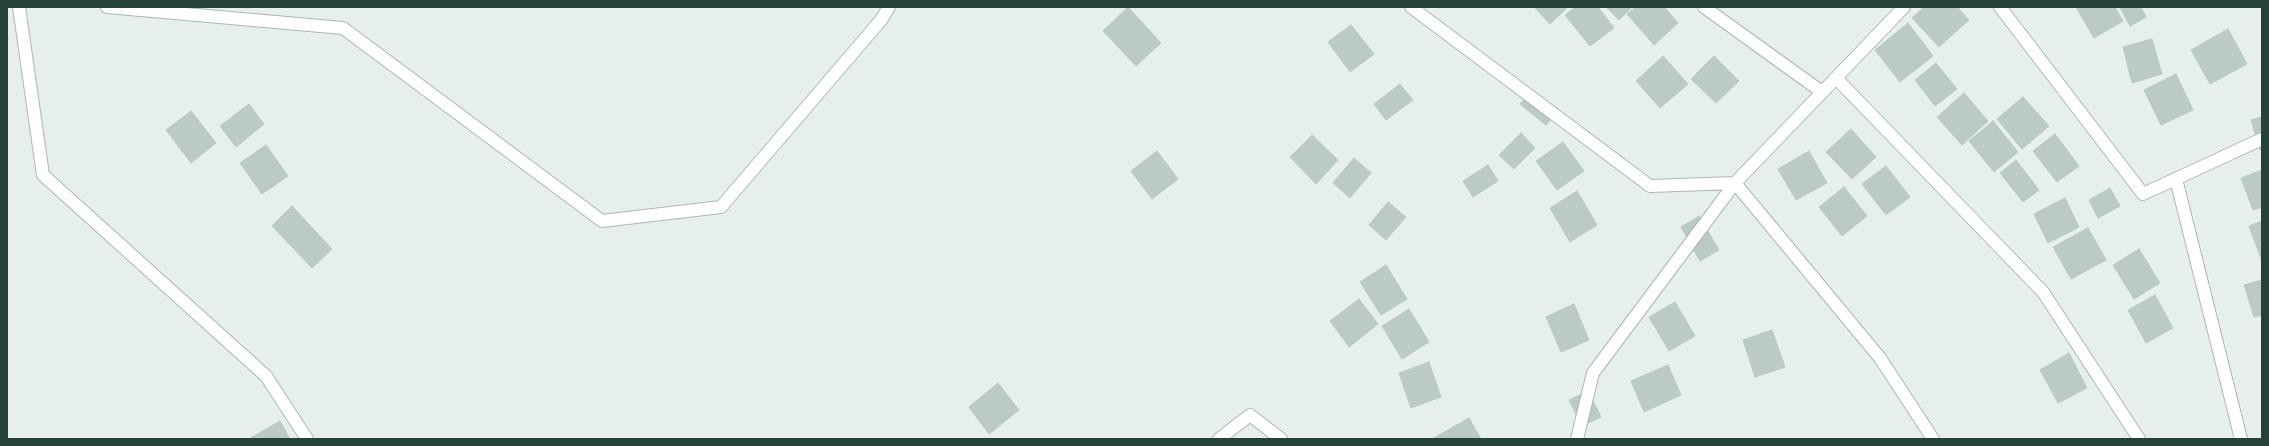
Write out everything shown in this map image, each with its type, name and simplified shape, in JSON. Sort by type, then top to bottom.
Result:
[{"type":"street","points":[[19,7],[43,176],[266,376],[306,439]]},
{"type":"street","points":[[107,7],[343,28],[602,221],[721,207],[881,20],[889,7]]},
{"type":"street","points":[[1411,7],[1650,186],[1735,183]]},
{"type":"street","points":[[1704,7],[1822,92]]},
{"type":"street","points":[[1577,439],[1593,373],[1735,183],[1904,7]]},
{"type":"street","points":[[2000,7],[2143,194],[2262,139]]},
{"type":"street","points":[[1836,78],[2043,292],[2139,439]]},
{"type":"street","points":[[2176,179],[2241,439]]},
{"type":"street","points":[[1735,183],[1880,358],[1933,439]]},
{"type":"street","points":[[1219,439],[1250,414],[1281,439]]},
{"type":"building","points":[[1128,7],[1161,43],[1136,66],[1103,31]]},
{"type":"building","points":[[1534,7],[1568,7],[1550,24]]},
{"type":"building","points":[[1576,7],[1598,7],[1614,28],[1590,46],[1565,15]]},
{"type":"building","points":[[1606,7],[1632,7],[1619,20]]},
{"type":"building","points":[[1636,7],[1664,7],[1678,23],[1654,45],[1627,14]]},
{"type":"building","points":[[1924,7],[1957,7],[1969,20],[1939,47],[1912,18]]},
{"type":"building","points":[[2076,7],[2115,7],[2123,21],[2094,38]]},
{"type":"building","points":[[2120,7],[2141,7],[2146,17],[2130,26]]},
{"type":"building","points":[[1908,23],[1933,56],[1900,82],[1875,50]]},
{"type":"building","points":[[1351,25],[1374,54],[1350,72],[1328,42]]},
{"type":"building","points":[[2228,29],[2247,64],[2210,84],[2191,50]]},
{"type":"building","points":[[2152,39],[2162,74],[2132,83],[2123,47]]},
{"type":"building","points":[[1663,56],[1688,84],[1660,108],[1636,81]]},
{"type":"building","points":[[1714,56],[1739,81],[1716,103],[1691,79]]},
{"type":"building","points":[[1936,63],[1957,89],[1935,106],[1915,80]]},
{"type":"building","points":[[2176,74],[2193,110],[2161,125],[2144,90]]},
{"type":"building","points":[[1400,84],[1413,100],[1386,120],[1374,104]]},
{"type":"building","points":[[1532,90],[1558,111],[1546,125],[1520,104]]},
{"type":"building","points":[[1964,93],[1988,121],[1962,145],[1937,117]]},
{"type":"building","points":[[2023,97],[2049,126],[2022,149],[1997,119]]},
{"type":"building","points":[[249,104],[264,124],[236,147],[220,126]]},
{"type":"building","points":[[191,111],[216,143],[191,163],[166,130]]},
{"type":"building","points":[[2262,117],[2262,149],[2260,150],[2251,120]]},
{"type":"building","points":[[1993,121],[2018,152],[1994,172],[1969,141]]},
{"type":"building","points":[[1851,129],[1876,157],[1852,179],[1826,152]]},
{"type":"building","points":[[1521,133],[1535,148],[1514,169],[1499,155]]},
{"type":"building","points":[[2055,134],[2079,166],[2057,182],[2033,151]]},
{"type":"building","points":[[1312,135],[1338,160],[1316,184],[1290,157]]},
{"type":"building","points":[[1563,142],[1584,171],[1557,190],[1536,161]]},
{"type":"building","points":[[266,145],[288,176],[262,194],[240,163]]},
{"type":"building","points":[[1157,151],[1178,179],[1152,199],[1131,171]]},
{"type":"building","points":[[1809,151],[1827,183],[1796,200],[1778,169]]},
{"type":"building","points":[[1354,158],[1371,173],[1350,198],[1333,183]]},
{"type":"building","points":[[2016,160],[2039,190],[2023,202],[2000,173]]},
{"type":"building","points":[[1488,165],[1498,181],[1473,197],[1463,181]]},
{"type":"building","points":[[1886,166],[1910,197],[1886,215],[1862,184]]},
{"type":"building","points":[[2262,170],[2262,207],[2253,210],[2241,178]]},
{"type":"building","points":[[1844,187],[1867,216],[1842,236],[1819,207]]},
{"type":"building","points":[[2110,188],[2120,206],[2098,218],[2089,200]]},
{"type":"building","points":[[1577,191],[1597,225],[1570,242],[1550,208]]},
{"type":"building","points":[[2065,198],[2079,227],[2048,243],[2034,214]]},
{"type":"building","points":[[1388,202],[1406,217],[1386,240],[1369,225]]},
{"type":"building","points":[[292,206],[332,249],[312,268],[272,226]]},
{"type":"building","points":[[1699,216],[1719,250],[1700,261],[1681,227]]},
{"type":"building","points":[[2262,221],[2262,261],[2249,226]]},
{"type":"building","points":[[2088,228],[2106,260],[2071,279],[2053,247]]},
{"type":"building","points":[[2139,249],[2160,283],[2134,299],[2113,265]]},
{"type":"building","points":[[1386,265],[1407,299],[1381,315],[1360,282]]},
{"type":"building","points":[[2262,280],[2262,315],[2254,317],[2244,285]]},
{"type":"building","points":[[2155,295],[2173,328],[2146,343],[2128,310]]},
{"type":"building","points":[[1359,299],[1378,324],[1349,347],[1330,321]]},
{"type":"building","points":[[1675,302],[1695,336],[1669,351],[1649,317]]},
{"type":"building","points":[[1574,304],[1589,340],[1561,352],[1546,317]]},
{"type":"building","points":[[1409,309],[1429,342],[1402,359],[1382,326]]},
{"type":"building","points":[[1772,330],[1785,367],[1755,377],[1743,340]]},
{"type":"building","points":[[2069,353],[2087,388],[2058,403],[2040,370]]},
{"type":"building","points":[[1429,362],[1441,397],[1411,408],[1399,373]]},
{"type":"building","points":[[1668,365],[1681,395],[1644,412],[1631,381]]},
{"type":"building","points":[[998,383],[1019,410],[989,434],[969,407]]},
{"type":"building","points":[[1588,391],[1601,417],[1582,426],[1569,400]]},
{"type":"building","points":[[1469,418],[1481,439],[1434,438]]},
{"type":"building","points":[[280,421],[290,439],[249,439]]}]
